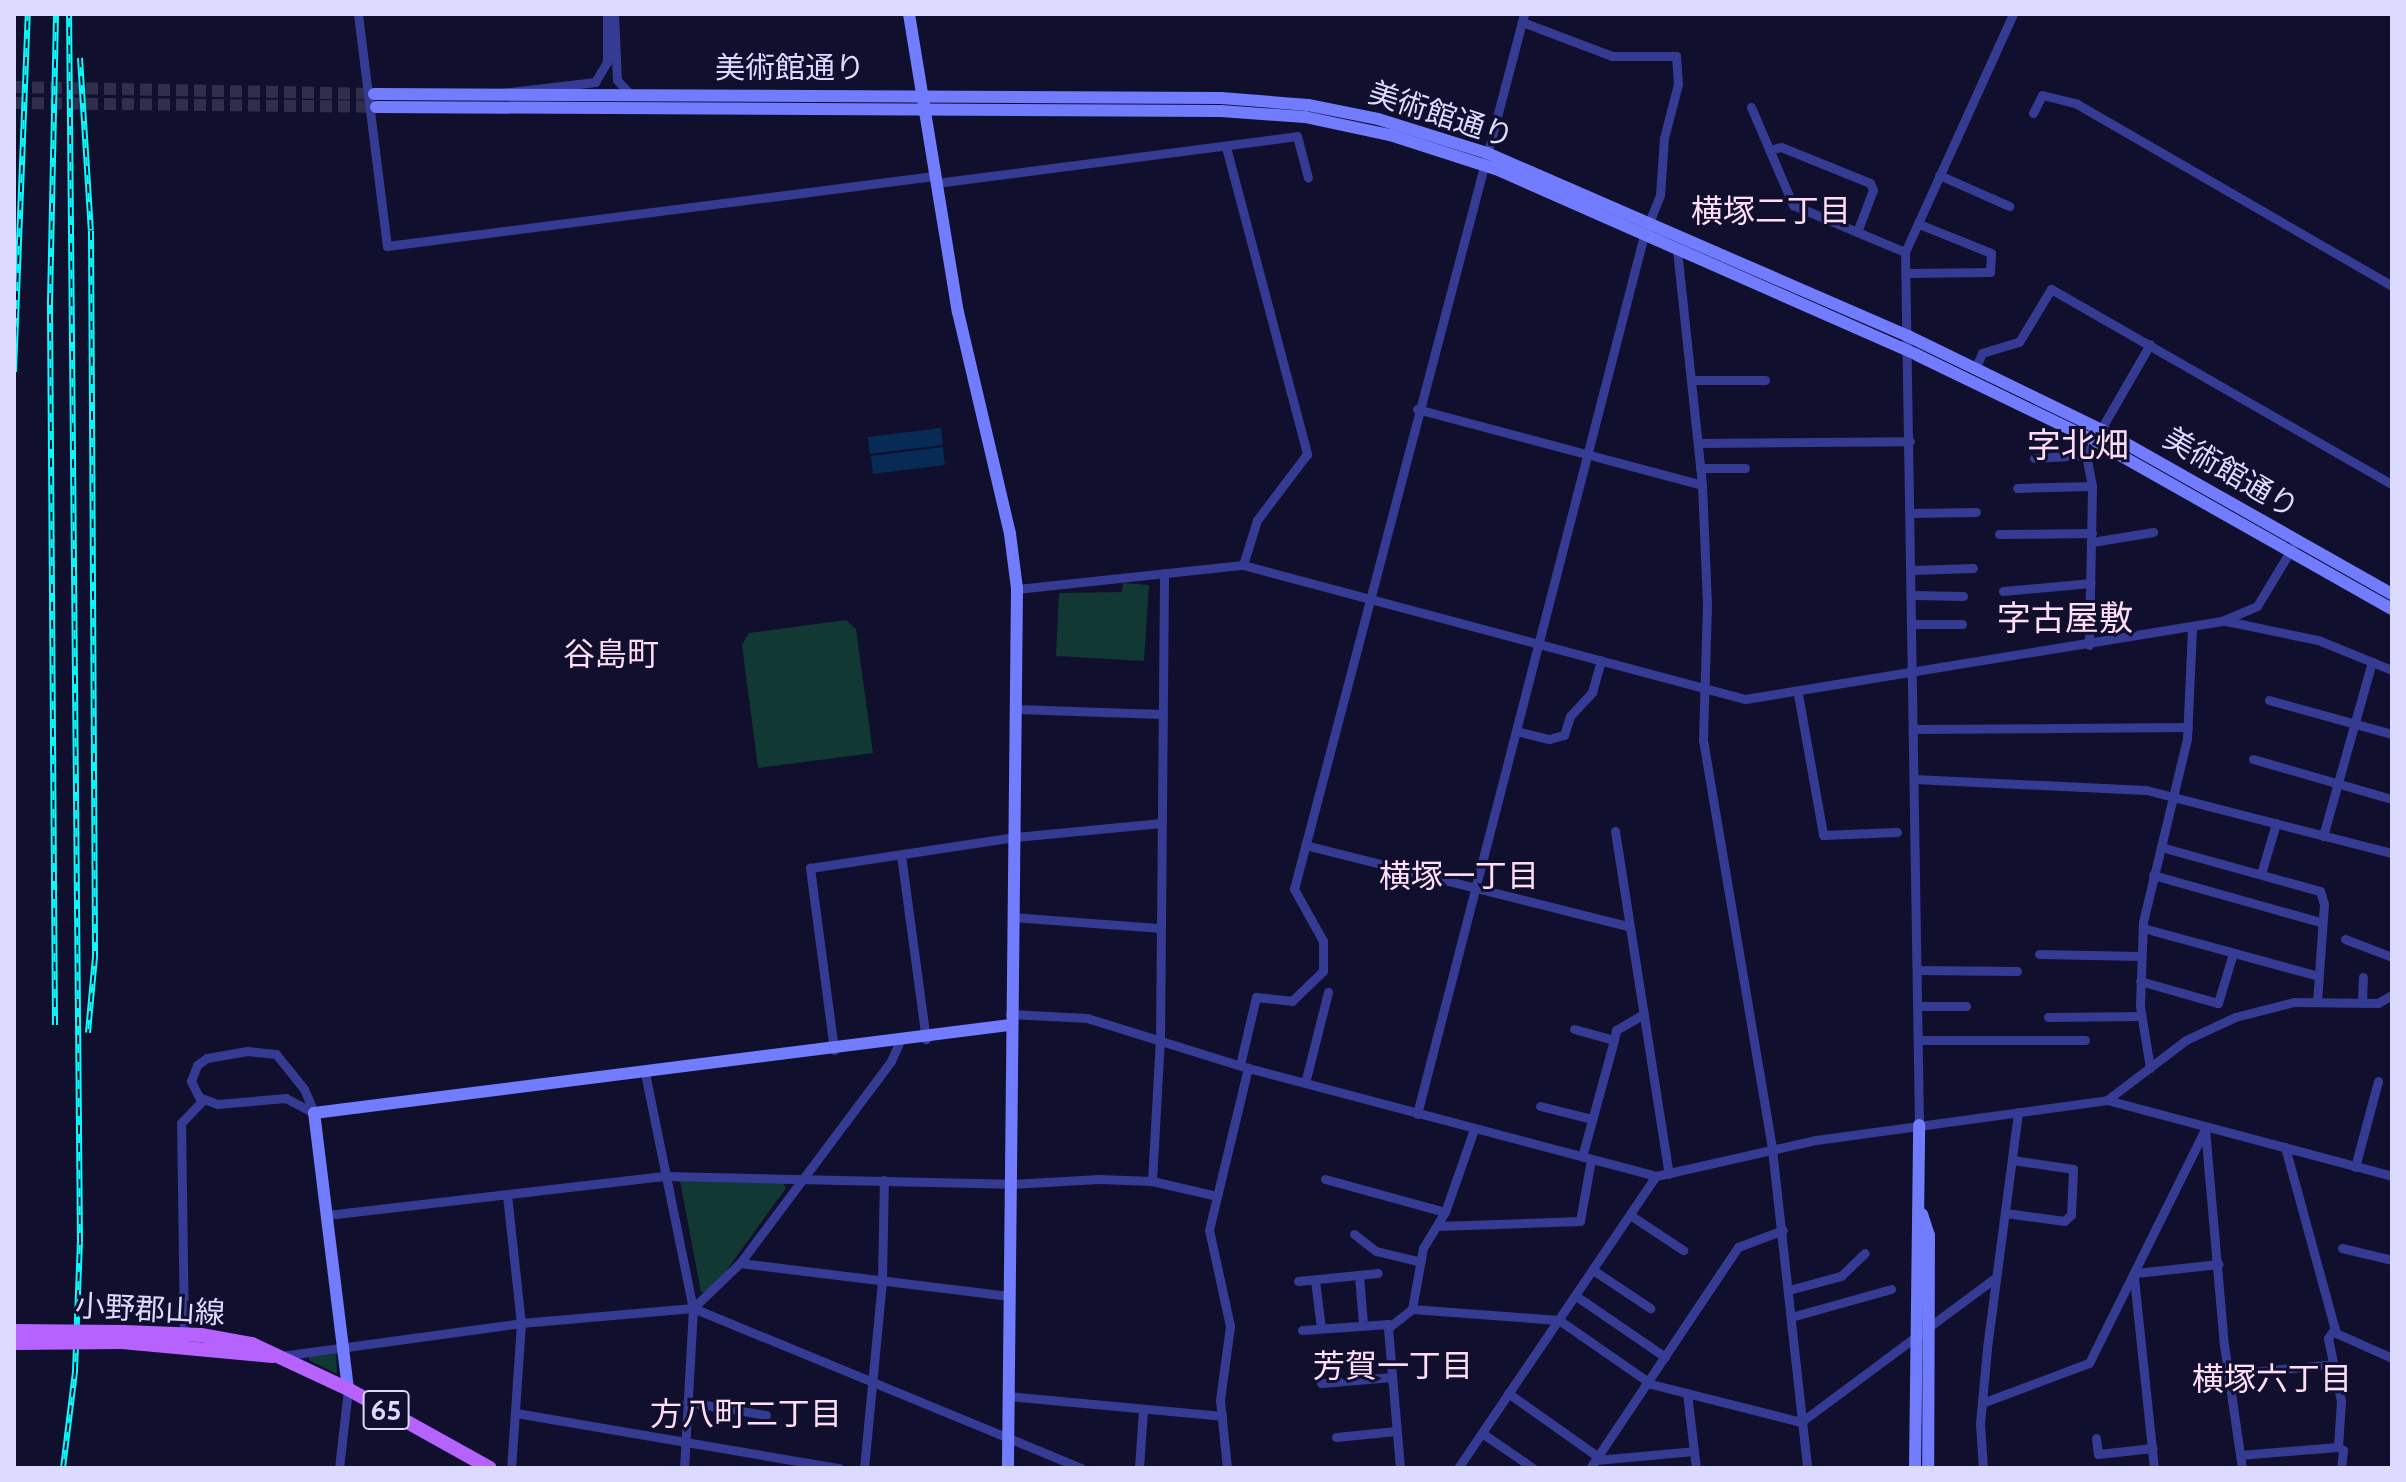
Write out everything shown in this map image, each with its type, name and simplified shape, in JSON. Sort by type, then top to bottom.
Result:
[{"type":"main road","name":"小野郡山線","points":[[14,1331],[123,1337],[281,1356]]},
{"type":"main road","name":"小野郡山線","points":[[14,1343],[184,1333],[238,1341],[281,1356],[348,1389],[490,1468]]},
{"type":"street","points":[[358,14],[387,246],[1226,147],[1297,136],[1308,178]]},
{"type":"street","points":[[500,95],[517,88],[595,82],[607,62],[607,14]]},
{"type":"street","points":[[614,14],[617,80],[631,95]]},
{"type":"street","points":[[909,14],[958,312],[1010,534],[1017,589],[1010,1020],[1008,1468]]},
{"type":"street","points":[[1915,1468],[1921,1211],[1905,252],[2013,14]]},
{"type":"street","points":[[1227,1468],[1221,1382],[1230,1326],[1209,1230],[1256,997],[1292,1001],[1323,971],[1323,941],[1294,889],[1417,409],[1523,18],[1612,56],[1677,57],[1660,195],[1646,229],[1417,1114]]},
{"type":"street","name":"美術館通り","points":[[1486,159],[1366,129],[1267,113],[375,100],[500,95],[923,95],[1265,100],[1378,119],[1486,159],[1646,229],[1908,336],[2098,435],[2293,546],[2392,609]]},
{"type":"street","points":[[2033,113],[2042,95],[2077,104],[2392,286]]},
{"type":"street","points":[[1751,107],[1793,205],[1905,252]]},
{"type":"street","points":[[1226,147],[1307,454],[1257,520],[1243,565]]},
{"type":"street","points":[[1769,150],[1781,147],[1870,183],[1873,190],[1857,232]]},
{"type":"street","points":[[1939,175],[2009,206]]},
{"type":"street","points":[[1907,273],[1990,272],[1991,253],[1919,224]]},
{"type":"street","name":"美術館通り","points":[[1646,229],[1677,250],[2098,435]]},
{"type":"street","points":[[1677,250],[1702,485],[1707,605],[1703,740],[1772,1149],[1807,1468]]},
{"type":"street","points":[[1975,369],[1985,351],[2019,342],[2051,289],[2392,484]]},
{"type":"street","points":[[2089,645],[2092,486],[2086,455],[2150,344]]},
{"type":"street","points":[[1693,380],[1765,380]]},
{"type":"street","points":[[1417,409],[1702,485]]},
{"type":"street","points":[[1698,443],[1910,441]]},
{"type":"street","points":[[2034,458],[2086,455]]},
{"type":"street","points":[[1700,468],[1745,468]]},
{"type":"street","points":[[2017,488],[2092,486]]},
{"type":"street","points":[[1911,513],[1976,512]]},
{"type":"street","points":[[1999,534],[2092,537],[2153,532]]},
{"type":"street","points":[[1017,589],[1243,565],[1745,699],[1798,694],[2222,621],[2258,604],[2293,546]]},
{"type":"street","name":"美術館通り","points":[[2293,546],[2392,594]]},
{"type":"street","points":[[1912,570],[1973,568]]},
{"type":"street","points":[[1152,1181],[1160,1039],[1158,928],[1164,573]]},
{"type":"street","points":[[2003,591],[2091,583]]},
{"type":"street","points":[[1912,595],[1963,596]]},
{"type":"street","points":[[2222,621],[2318,640],[2392,670]]},
{"type":"street","points":[[1913,624],[1962,624]]},
{"type":"street","points":[[2150,1068],[2141,1016],[2143,928],[2188,727],[2192,627]]},
{"type":"street","points":[[1516,731],[1549,739],[1564,735],[1570,716],[1592,692],[1601,660]]},
{"type":"street","points":[[2323,836],[2372,662]]},
{"type":"street","points":[[1798,694],[1823,835],[1897,832]]},
{"type":"street","points":[[2269,700],[2392,734]]},
{"type":"street","points":[[1016,709],[1161,714]]},
{"type":"street","points":[[1913,729],[2188,727]]},
{"type":"street","points":[[2253,759],[2392,799]]},
{"type":"street","points":[[1914,779],[2175,794],[2392,853]]},
{"type":"street","points":[[834,1050],[810,868],[1015,837],[1161,823]]},
{"type":"street","points":[[2261,874],[2276,823]]},
{"type":"street","points":[[1615,831],[1669,1174]]},
{"type":"street","points":[[1305,845],[1628,926]]},
{"type":"street","points":[[2161,847],[2320,891],[2317,1001]]},
{"type":"street","points":[[901,855],[926,1039]]},
{"type":"street","points":[[2153,875],[2320,922]]},
{"type":"street","points":[[1013,917],[1158,928]]},
{"type":"street","points":[[2143,928],[2318,976]]},
{"type":"street","points":[[2345,939],[2392,957]]},
{"type":"street","points":[[2140,981],[2218,1003],[2233,953]]},
{"type":"street","points":[[2039,954],[2141,956]]},
{"type":"street","points":[[1917,970],[2017,971]]},
{"type":"street","points":[[2362,1003],[2363,977]]},
{"type":"street","points":[[1305,1083],[1328,992]]},
{"type":"street","points":[[2107,1100],[2223,1021],[2258,1009],[2317,1001],[2362,1003],[2392,995]]},
{"type":"street","points":[[1918,1006],[1966,1006]]},
{"type":"street","points":[[1437,1226],[1580,1221],[1592,1119],[1616,1030],[1644,1014]]},
{"type":"street","points":[[2048,1017],[2141,1016]]},
{"type":"street","points":[[184,1333],[181,1123],[203,1100],[286,1098],[314,1113],[926,1039],[1010,1020],[1087,1018],[1244,1067],[1656,1176],[1772,1149],[1919,1125],[2107,1100],[2205,1129],[2392,1176]]},
{"type":"street","points":[[1574,1029],[1614,1040]]},
{"type":"street","points":[[1919,1040],[2085,1040]]},
{"type":"street","points":[[693,1308],[740,1263],[891,1061],[900,1041]]},
{"type":"street","points":[[203,1100],[191,1081],[202,1060],[265,1049],[291,1072],[314,1113],[348,1389],[339,1468]]},
{"type":"street","points":[[645,1073],[693,1308],[684,1468]]},
{"type":"street","points":[[2355,1167],[2378,1081]]},
{"type":"street","points":[[1540,1106],[1592,1119]]},
{"type":"street","points":[[1983,1468],[1982,1403],[2018,1112]]},
{"type":"street","points":[[1412,1309],[1421,1262],[1445,1212],[1474,1129]]},
{"type":"street","points":[[2205,1129],[2229,1374],[2242,1468]]},
{"type":"street","points":[[1982,1403],[2089,1363],[2205,1129]]},
{"type":"street","points":[[2285,1147],[2335,1328],[2342,1338],[2392,1358]]},
{"type":"street","points":[[2005,1213],[2064,1221],[2071,1215],[2073,1169],[2013,1160]]},
{"type":"street","points":[[327,1215],[666,1176],[1009,1184],[1152,1181],[1217,1196]]},
{"type":"street","points":[[1458,1468],[1656,1176]]},
{"type":"street","points":[[1325,1179],[1445,1212]]},
{"type":"street","points":[[864,1468],[882,1280],[884,1180]]},
{"type":"street","points":[[507,1195],[521,1323],[511,1468]]},
{"type":"street","points":[[1921,1211],[1929,1235],[1928,1468]]},
{"type":"street","points":[[1630,1215],[1683,1250]]},
{"type":"street","points":[[1594,1461],[1738,1247],[1783,1230]]},
{"type":"street","points":[[1354,1234],[1376,1251],[1421,1262]]},
{"type":"street","points":[[2342,1248],[2392,1260]]},
{"type":"street","points":[[1789,1290],[1841,1276],[1865,1253]]},
{"type":"street","points":[[740,1263],[1009,1296]]},
{"type":"street","points":[[2135,1275],[2219,1264]]},
{"type":"street","points":[[1593,1270],[1650,1308]]},
{"type":"street","points":[[1298,1281],[1378,1273]]},
{"type":"street","points":[[2135,1275],[2154,1468]]},
{"type":"street","points":[[1359,1276],[1363,1324]]},
{"type":"street","points":[[1801,1422],[1996,1277]]},
{"type":"street","points":[[1315,1280],[1321,1328]]},
{"type":"street","points":[[1791,1317],[1891,1289]]},
{"type":"street","points":[[1576,1296],[1665,1357]]},
{"type":"street","points":[[281,1356],[521,1323],[693,1308],[871,1384],[1081,1468]]},
{"type":"street","points":[[1302,1330],[1389,1324],[1412,1309],[1559,1320],[1648,1382],[1801,1422]]},
{"type":"street","points":[[1389,1324],[1400,1468]]},
{"type":"street","points":[[2335,1328],[2328,1338],[2341,1401],[2338,1447]]},
{"type":"street","points":[[2229,1374],[2334,1364]]},
{"type":"street","points":[[1321,1383],[1392,1377]]},
{"type":"street","points":[[1508,1393],[1594,1461],[1694,1451]]},
{"type":"street","points":[[1687,1393],[1696,1468]]},
{"type":"street","points":[[1008,1396],[1222,1416]]},
{"type":"street","points":[[687,1402],[766,1415]]},
{"type":"street","points":[[1139,1468],[1143,1409]]},
{"type":"street","points":[[516,1413],[839,1468]]},
{"type":"street","points":[[1336,1437],[1396,1431]]},
{"type":"street","points":[[1482,1433],[1533,1468]]},
{"type":"street","points":[[2096,1438],[2098,1454],[2153,1448]]},
{"type":"street","points":[[2240,1455],[2338,1447],[2343,1450],[2341,1468]]},
{"type":"green space","points":[[1123,583],[1149,585],[1144,661],[1056,656],[1059,593],[1122,592]]},
{"type":"green space","points":[[846,620],[856,629],[873,753],[758,768],[742,645],[749,633]]},
{"type":"green space","points":[[680,1181],[783,1183],[786,1188],[711,1292],[701,1292]]},
{"type":"green space","points":[[336,1354],[337,1374],[309,1360],[309,1357]]},
{"type":"water","points":[[941,428],[943,445],[870,454],[868,437]]},
{"type":"water","points":[[943,447],[945,465],[873,474],[871,456]]},
{"type":"tunnel","points":[[14,87],[374,94]]},
{"type":"tunnel","points":[[14,103],[376,107]]},
{"type":"railway","points":[[14,372],[28,14]]},
{"type":"railway","points":[[55,1025],[50,302],[56,14]]},
{"type":"railway","points":[[63,1468],[75,1371],[80,1242],[69,14]]},
{"type":"railway","points":[[80,58],[91,231],[95,957],[88,1033]]},
{"type":"district","name":"横塚二丁目","points":[[1771,211]]},
{"type":"district","name":"字北畑","points":[[2078,446]]},
{"type":"district","name":"字古屋敷","points":[[2065,619]]},
{"type":"district","name":"谷島町","points":[[611,654]]},
{"type":"district","name":"横塚一丁目","points":[[1459,876]]},
{"type":"district","name":"芳賀一丁目","points":[[1393,1366]]},
{"type":"district","name":"横塚六丁目","points":[[2272,1379]]},
{"type":"district","name":"方八町二丁目","points":[[746,1414]]}]
